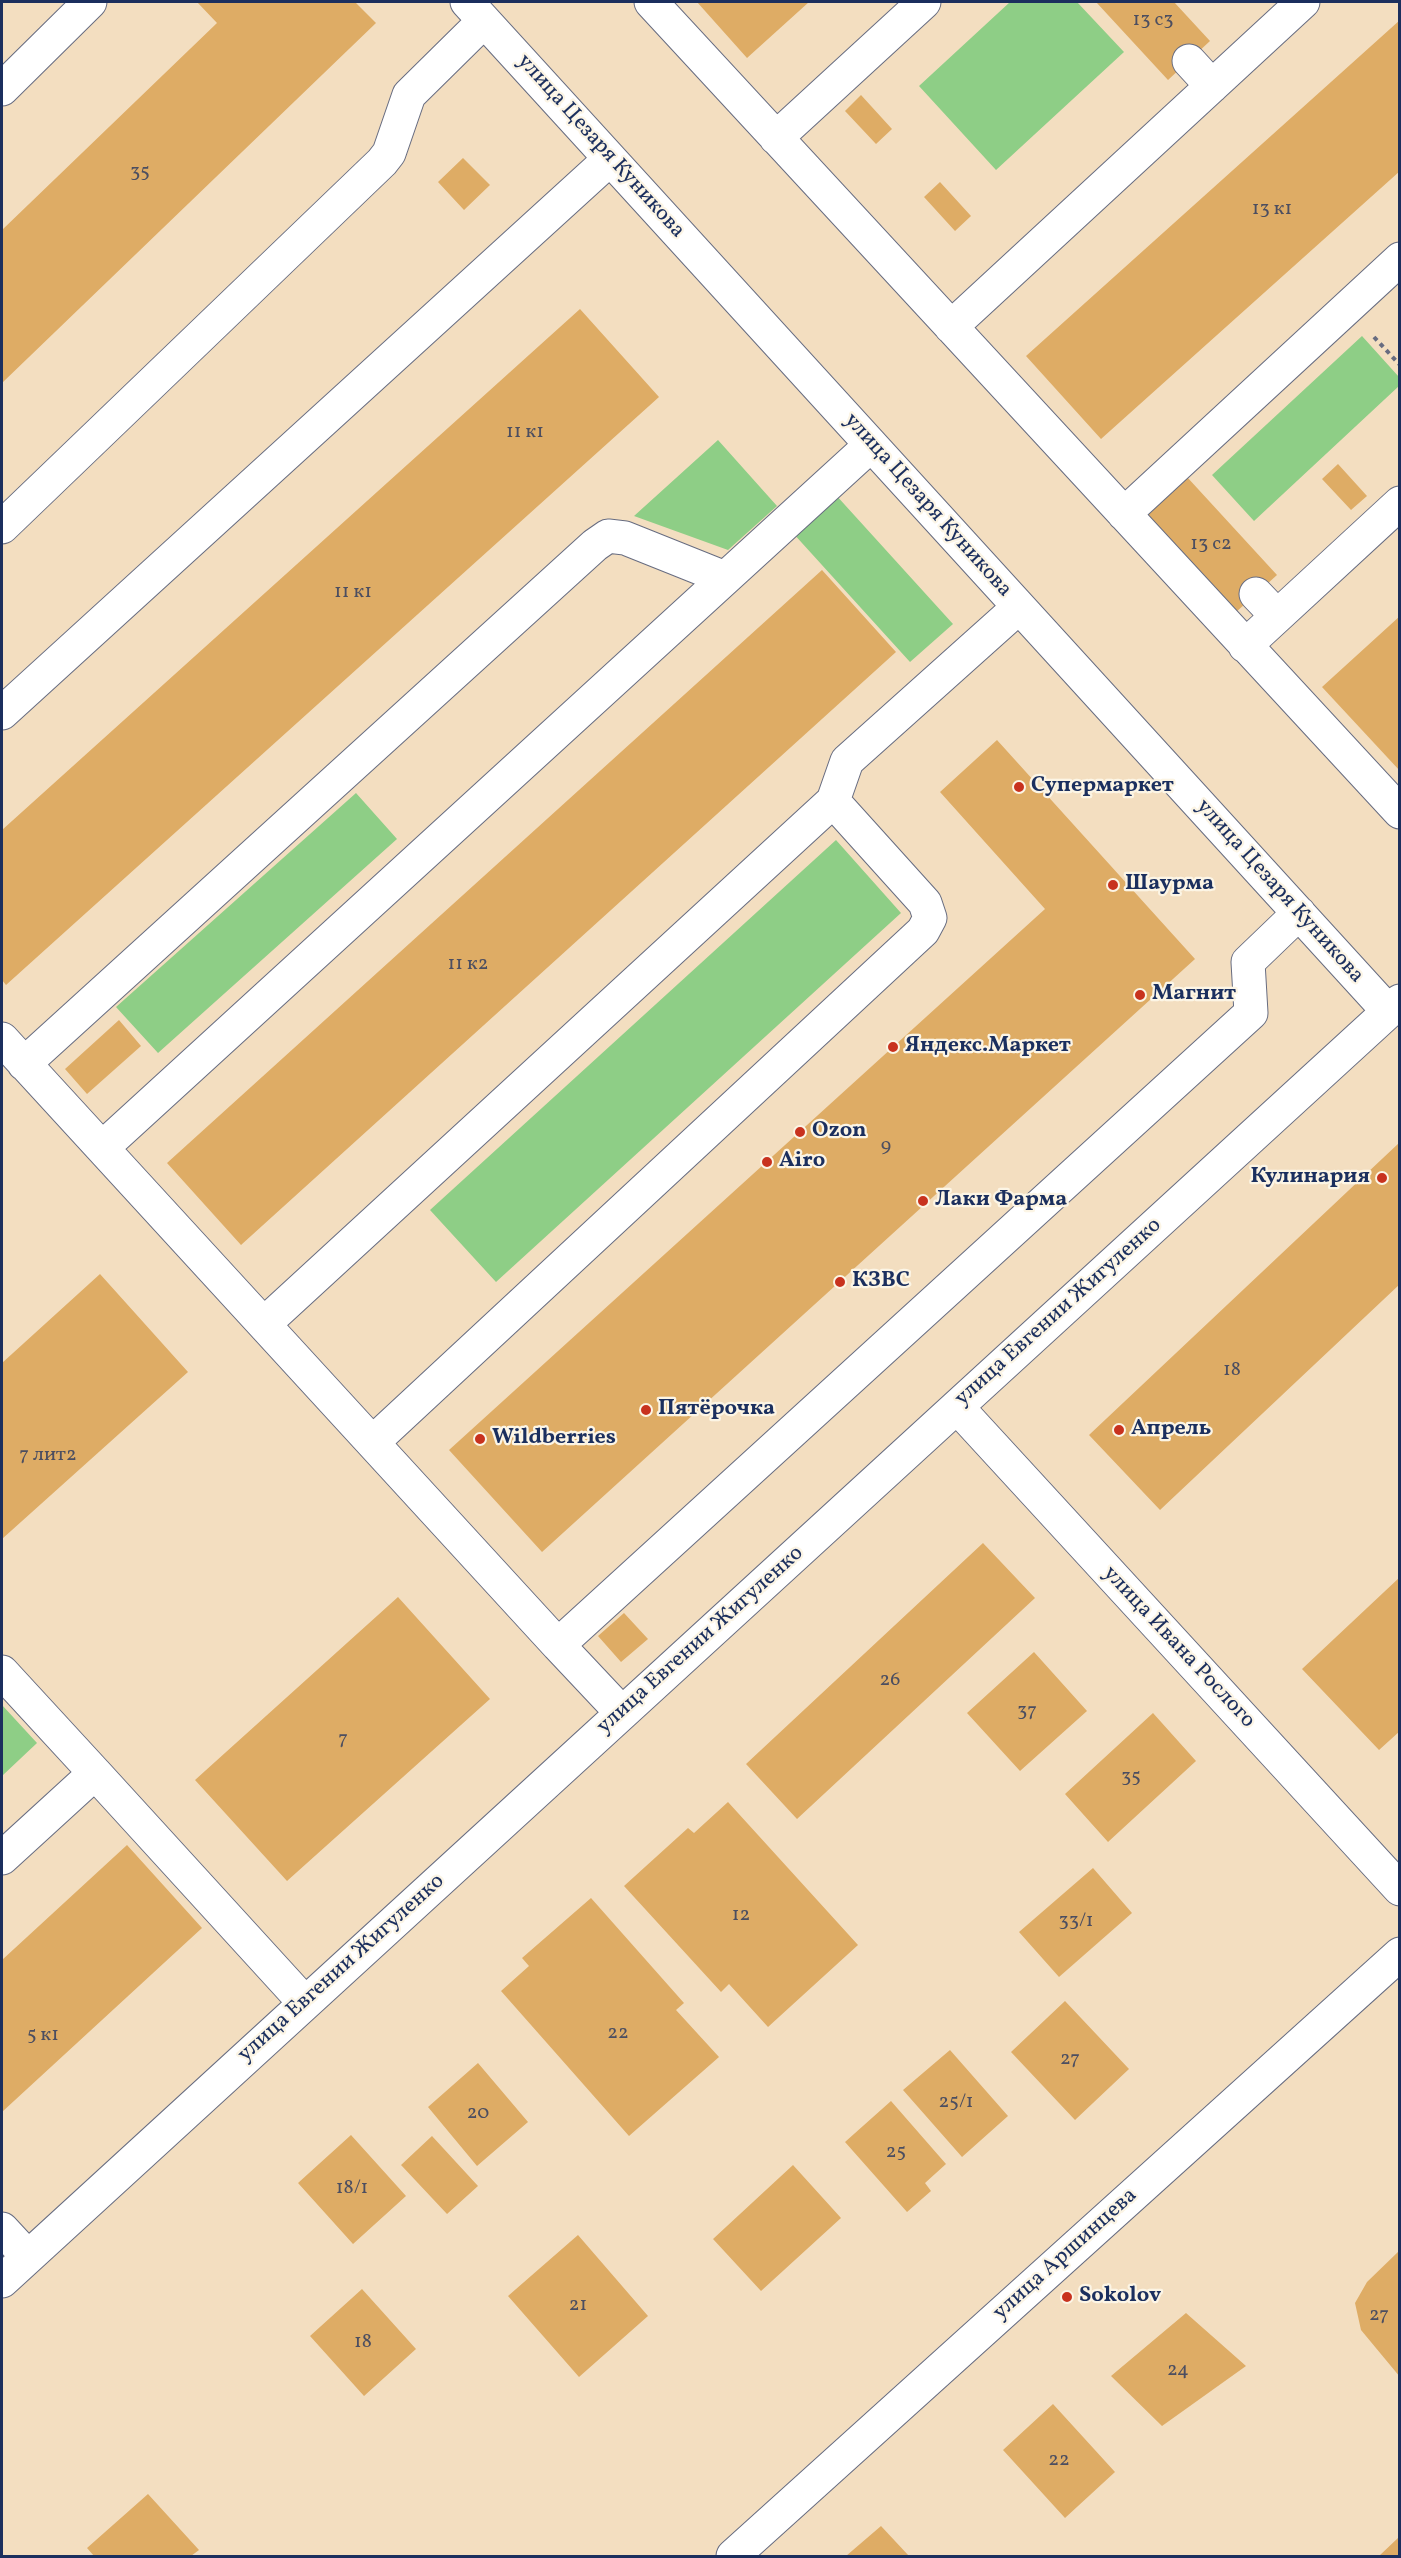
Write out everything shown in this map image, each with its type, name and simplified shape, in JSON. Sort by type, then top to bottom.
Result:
[{"type":"street","points":[[2,89],[90,2]]},
{"type":"street","points":[[651,2],[1400,812]]},
{"type":"street","points":[[776,138],[924,2]]},
{"type":"street","points":[[951,327],[1303,2]]},
{"type":"street","points":[[2,527],[382,162],[389,153],[409,95],[475,11]]},
{"type":"street","name":"улица Цезаря Куникова","points":[[475,11],[1299,913],[1394,1006]]},
{"type":"street","points":[[1189,61],[1212,86]]},
{"type":"street","points":[[2,713],[610,159]]},
{"type":"street","points":[[1124,514],[1400,259]]},
{"type":"street","points":[[102,1148],[872,445]]},
{"type":"street","points":[[1245,646],[1266,605],[1400,503]]},
{"type":"street","points":[[24,1064],[602,540],[608,536],[625,537],[725,578]]},
{"type":"street","points":[[264,1324],[833,801],[847,761],[1019,606]]},
{"type":"street","points":[[373,1442],[923,930],[930,918],[925,903],[833,801]]},
{"type":"street","points":[[558,1644],[1251,1013],[1248,962],[1299,913]]},
{"type":"street","name":"улица Евгении Жигуленко","points":[[2,2281],[1394,1006]]},
{"type":"street","points":[[2,1039],[622,1713]]},
{"type":"street","name":"улица Ивана Рослого","points":[[957,1407],[1400,1889]]},
{"type":"street","points":[[2,1672],[305,2003]]},
{"type":"street","points":[[2,1858],[95,1773]]},
{"type":"street","name":"улица Аршинцева","points":[[733,2556],[1400,1954]]},
{"type":"street","points":[[2,2229],[28,2257]]},
{"type":"green space","points":[[1010,2],[1077,2],[1124,52],[996,170],[919,86]]},
{"type":"green space","points":[[1362,336],[1399,377],[1399,386],[1254,521],[1212,475]]},
{"type":"green space","points":[[718,440],[777,506],[728,550],[634,516]]},
{"type":"green space","points":[[835,494],[953,624],[910,662],[792,532]]},
{"type":"green space","points":[[356,793],[397,839],[158,1053],[116,1007]]},
{"type":"green space","points":[[836,840],[901,913],[496,1282],[430,1210]]},
{"type":"green space","points":[[2,1705],[37,1743],[2,1776]]},
{"type":"building","points":[[197,2],[355,2],[376,23],[2,383],[2,230],[217,23]]},
{"type":"building","points":[[697,2],[809,2],[747,58]]},
{"type":"building","points":[[1096,2],[1174,2],[1210,41],[1168,80]]},
{"type":"building","points":[[1400,20],[1400,171],[1101,439],[1026,356]]},
{"type":"building","points":[[861,95],[892,129],[876,144],[845,111]]},
{"type":"building","points":[[463,158],[490,185],[464,210],[438,182]]},
{"type":"building","points":[[940,182],[971,216],[955,231],[924,197]]},
{"type":"building","points":[[580,309],[659,397],[6,985],[2,980],[2,830]]},
{"type":"building","points":[[1338,464],[1367,496],[1351,510],[1322,479]]},
{"type":"building","points":[[1187,477],[1277,575],[1235,613],[1145,515]]},
{"type":"building","points":[[822,570],[896,652],[241,1245],[167,1163]]},
{"type":"building","points":[[1400,616],[1400,771],[1322,687]]},
{"type":"building","points":[[997,740],[1195,959],[542,1552],[449,1450],[1045,909],[940,792]]},
{"type":"building","points":[[119,1020],[141,1046],[87,1094],[65,1069]]},
{"type":"building","points":[[1400,1142],[1400,1284],[1160,1510],[1089,1435]]},
{"type":"building","points":[[100,1274],[188,1372],[2,1539],[2,1363]]},
{"type":"building","points":[[983,1543],[1035,1598],[797,1819],[746,1764]]},
{"type":"building","points":[[1400,1577],[1400,1731],[1379,1750],[1302,1669]]},
{"type":"building","points":[[398,1597],[490,1699],[287,1881],[195,1780]]},
{"type":"building","points":[[624,1613],[648,1639],[621,1662],[598,1636]]},
{"type":"building","points":[[1034,1652],[1087,1711],[1020,1771],[967,1713]]},
{"type":"building","points":[[1153,1713],[1196,1761],[1108,1842],[1065,1794]]},
{"type":"building","points":[[728,1802],[858,1945],[768,2027],[729,1984],[721,1992],[624,1886],[688,1828],[694,1833]]},
{"type":"building","points":[[127,1845],[202,1928],[2,2112],[2,1960]]},
{"type":"building","points":[[1093,1868],[1132,1913],[1059,1977],[1019,1932]]},
{"type":"building","points":[[591,1898],[684,2003],[676,2010],[719,2057],[629,2136],[501,1991],[529,1966],[522,1958]]},
{"type":"building","points":[[1065,2001],[1129,2069],[1075,2120],[1011,2052]]},
{"type":"building","points":[[950,2050],[1008,2116],[962,2157],[903,2090]]},
{"type":"building","points":[[478,2063],[528,2122],[477,2166],[428,2107]]},
{"type":"building","points":[[891,2101],[946,2164],[925,2183],[931,2191],[907,2212],[845,2142]]},
{"type":"building","points":[[351,2135],[406,2196],[353,2244],[298,2183]]},
{"type":"building","points":[[432,2136],[478,2186],[447,2214],[401,2165]]},
{"type":"building","points":[[793,2165],[841,2218],[761,2291],[713,2239]]},
{"type":"building","points":[[578,2235],[648,2316],[579,2377],[508,2296]]},
{"type":"building","points":[[1400,2250],[1400,2377],[1361,2330],[1355,2303],[1367,2282]]},
{"type":"building","points":[[362,2289],[416,2349],[364,2396],[310,2336]]},
{"type":"building","points":[[1186,2313],[1246,2366],[1162,2426],[1111,2376]]},
{"type":"building","points":[[1053,2404],[1115,2472],[1065,2518],[1003,2450]]},
{"type":"building","points":[[148,2494],[199,2550],[191,2556],[94,2556],[87,2548]]},
{"type":"building","points":[[881,2526],[909,2556],[846,2556]]},
{"type":"building","points":[[1398,2538],[1400,2556],[1379,2556]]},
{"type":"place","name":"Супермаркет","points":[[1019,787]]},
{"type":"place","name":"Шаурма","points":[[1113,885]]},
{"type":"place","name":"Магнит","points":[[1140,995]]},
{"type":"place","name":"Яндекс.Маркет","points":[[893,1047]]},
{"type":"place","name":"Ozon","points":[[800,1132]]},
{"type":"place","name":"Airo","points":[[767,1162]]},
{"type":"place","name":"Кулинария","points":[[1382,1178]]},
{"type":"place","name":"Лаки Фарма","points":[[923,1201]]},
{"type":"place","name":"КЗВС","points":[[840,1282]]},
{"type":"place","name":"Пятёрочка","points":[[646,1410]]},
{"type":"place","name":"Апрель","points":[[1119,1430]]},
{"type":"place","name":"Wildberries","points":[[480,1439]]},
{"type":"place","name":"Sokolov","points":[[1067,2297]]}]
